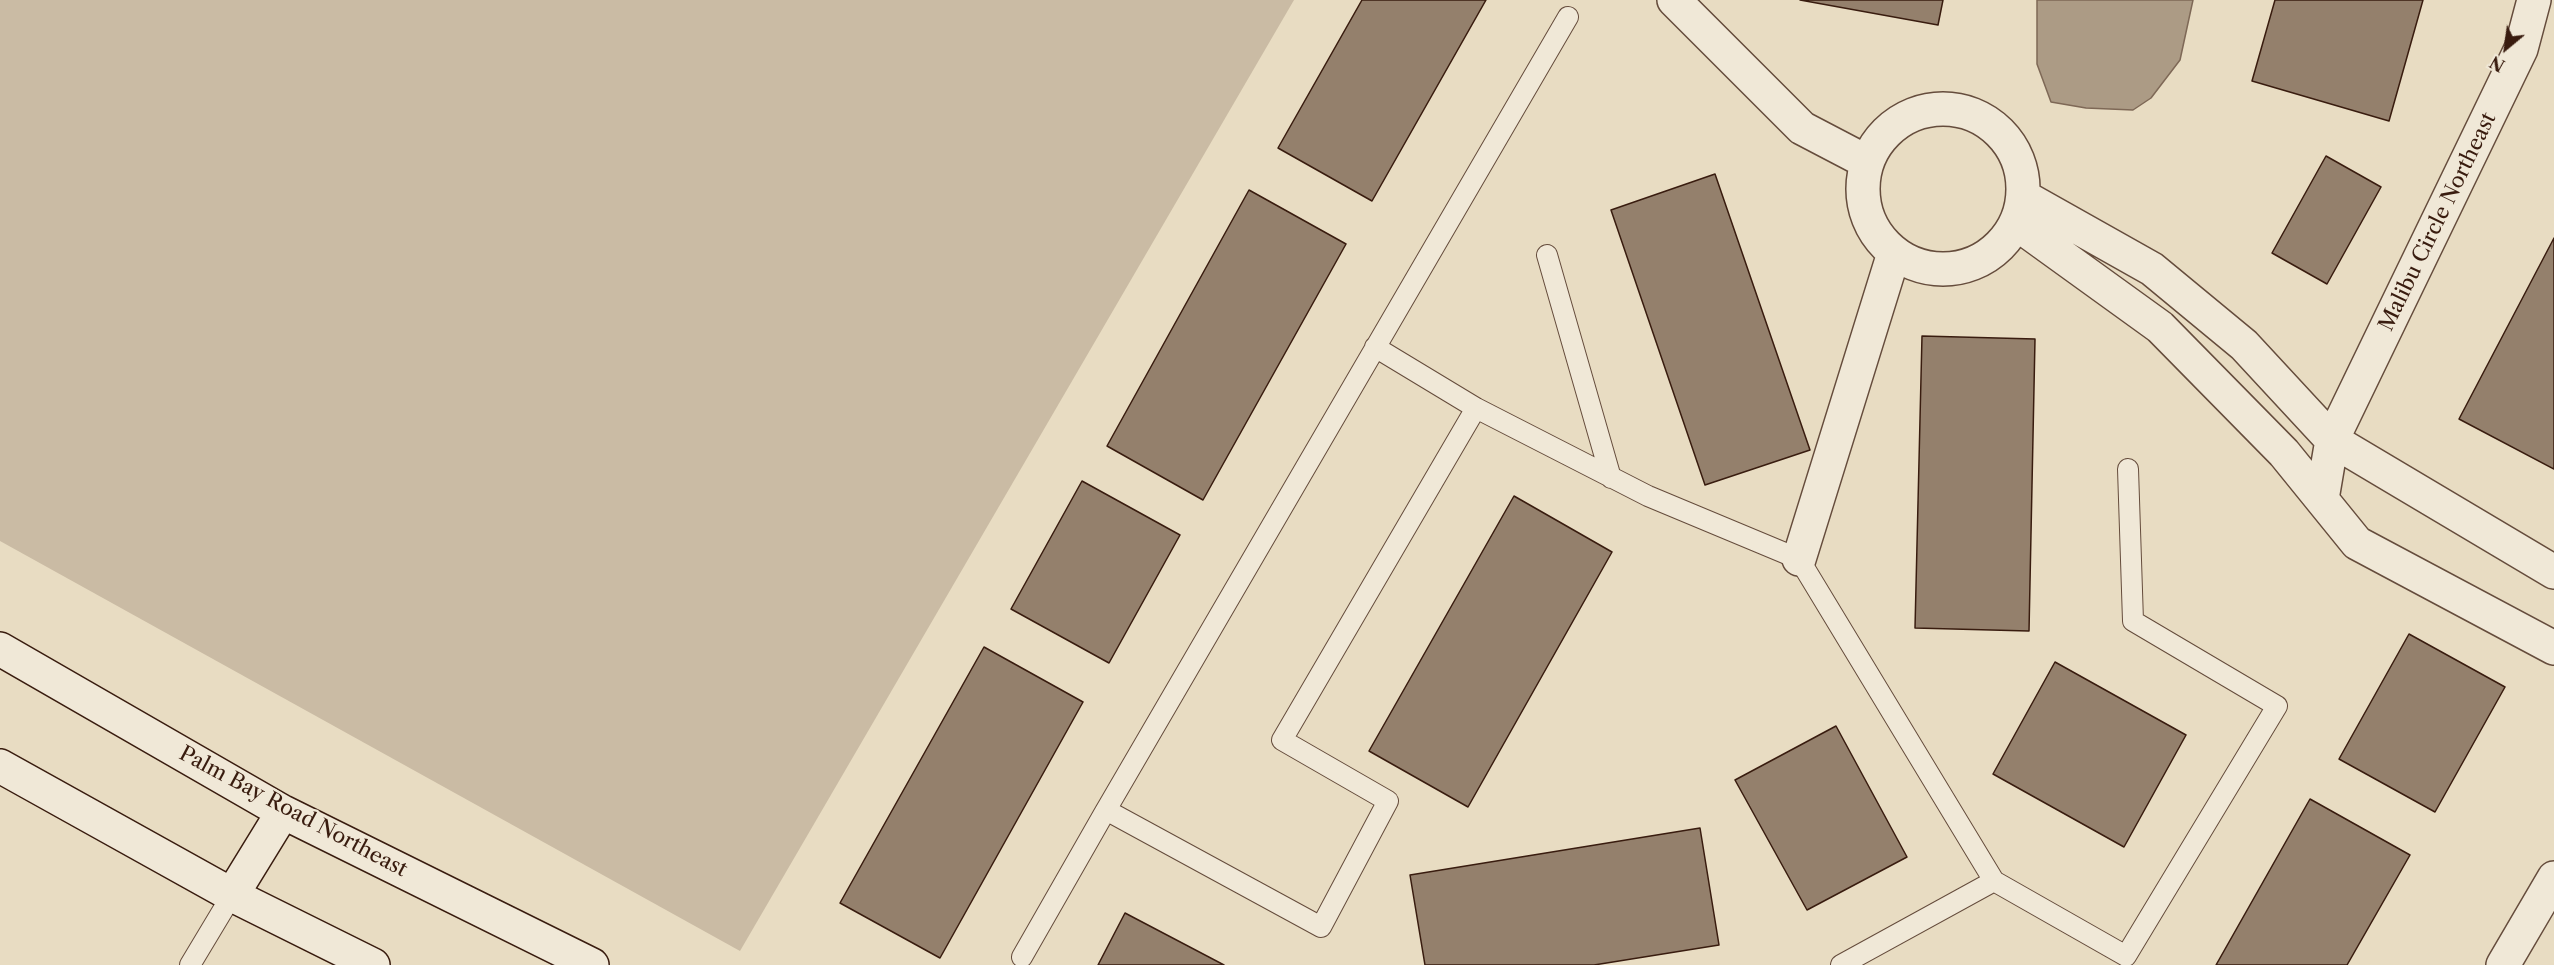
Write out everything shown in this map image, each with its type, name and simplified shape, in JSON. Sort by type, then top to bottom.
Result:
[{"type":"street","points":[[1674,0],[1802,129],[1867,162]]},
{"type":"street","name":"Malibu Circle Northeast","points":[[2322,499],[2332,440],[2540,7]]},
{"type":"street","points":[[1953,109],[1978,116],[2006,139],[2019,162],[2020,210],[2006,240],[1983,259],[1968,266],[1937,270],[1907,261],[1894,253],[1873,230],[1863,203],[1863,174],[1878,139],[1899,121],[1924,110],[1953,109]]},
{"type":"street","points":[[2020,210],[2152,269],[2244,345],[2332,440],[2554,572]]},
{"type":"street","points":[[2020,210],[2160,327],[2284,453],[2357,543],[2554,648]]},
{"type":"street","points":[[1799,559],[1894,253]]},
{"type":"street","name":"Palm Bay Road Northeast","points":[[0,649],[283,812],[592,965]]},
{"type":"street","points":[[0,766],[232,895],[373,965]]},
{"type":"street","points":[[232,895],[283,812]]},
{"type":"street","points":[[2503,965],[2554,878]]},
{"type":"lane","points":[[1022,957],[1568,17]]},
{"type":"lane","points":[[1547,255],[1611,478]]},
{"type":"lane","points":[[1375,347],[1476,408],[1611,478],[1799,559],[1994,881],[2124,961],[2277,706],[2133,621],[2128,469]]},
{"type":"lane","points":[[1106,810],[1321,927],[1388,801],[1282,740],[1476,408]]},
{"type":"lane","points":[[1841,965],[1994,881]]},
{"type":"lane","points":[[190,965],[232,895]]},
{"type":"shaded area","points":[[0,0],[1294,0],[740,951],[0,541]]},
{"type":"shaded area","points":[[2037,0],[2193,0],[2180,60],[2151,98],[2133,110],[2086,108],[2051,102],[2037,64]]},
{"type":"building","points":[[1362,0],[1486,0],[1372,201],[1278,148]]},
{"type":"building","points":[[1800,0],[1943,0],[1938,25]]},
{"type":"building","points":[[2275,0],[2423,0],[2389,121],[2252,81]]},
{"type":"building","points":[[2326,156],[2381,187],[2327,284],[2272,253]]},
{"type":"building","points":[[1715,174],[1810,450],[1705,485],[1611,210]]},
{"type":"building","points":[[1249,190],[1346,244],[1203,500],[1107,446]]},
{"type":"building","points":[[2554,238],[2554,469],[2459,419]]},
{"type":"building","points":[[1922,336],[2035,339],[2029,631],[1915,628]]},
{"type":"building","points":[[1082,481],[1180,535],[1109,663],[1011,609]]},
{"type":"building","points":[[1514,496],[1612,552],[1468,807],[1369,751]]},
{"type":"building","points":[[2409,634],[2505,687],[2435,812],[2339,759]]},
{"type":"building","points":[[984,647],[1083,702],[940,958],[840,903]]},
{"type":"building","points":[[2055,662],[2186,735],[2124,847],[1993,774]]},
{"type":"building","points":[[1836,726],[1907,857],[1807,910],[1735,780]]},
{"type":"building","points":[[2310,799],[2410,855],[2347,965],[2216,965]]},
{"type":"building","points":[[1700,828],[1719,945],[1594,965],[1425,965],[1410,875]]},
{"type":"building","points":[[1125,913],[1224,965],[1098,965]]}]
